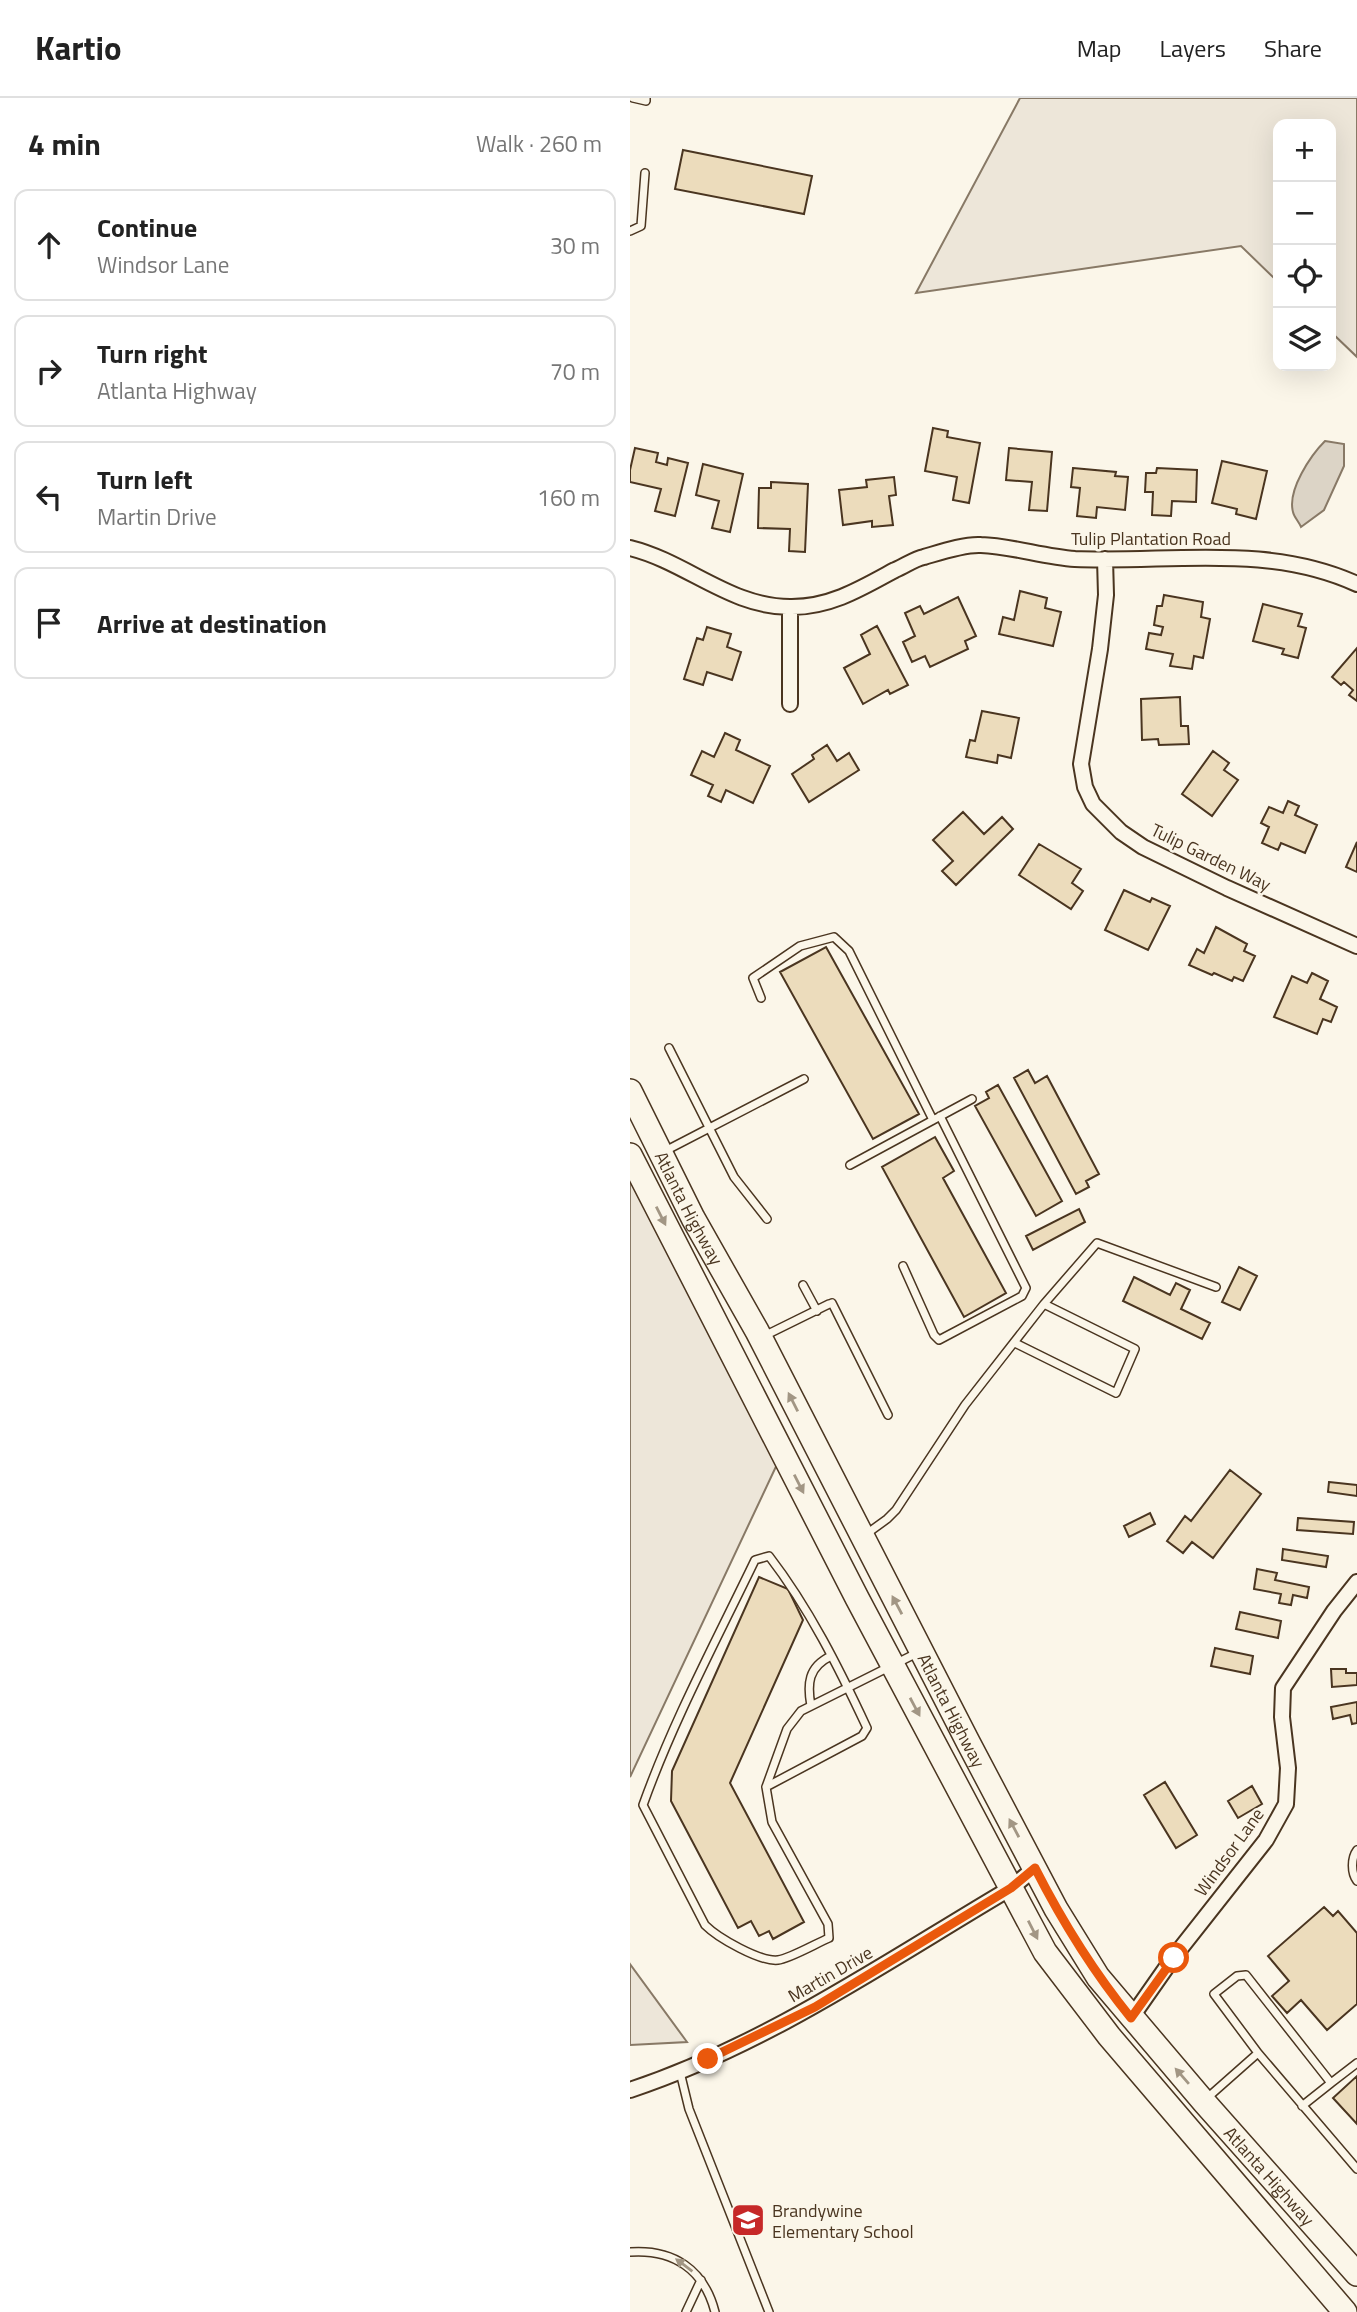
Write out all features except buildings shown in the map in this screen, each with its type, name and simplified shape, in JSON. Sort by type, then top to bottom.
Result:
[{"type":"main road","name":"Atlanta Highway","points":[[630,1091],[1056,1909],[1098,1977],[1131,2018],[1355,2267]]},
{"type":"main road","name":"Atlanta Highway","points":[[630,1155],[892,1665],[1045,1952],[1109,2036],[1345,2312]]},
{"type":"street","name":"Tulip Plantation Road","points":[[630,548],[668,562],[731,595],[753,602],[790,608],[839,600],[921,557],[979,545],[1074,559],[1237,557],[1292,564],[1339,576],[1357,584]]},
{"type":"street","name":"Tulip Garden Way","points":[[1105,559],[1100,649],[1081,764],[1085,787],[1093,804],[1121,832],[1143,847],[1357,946]]},
{"type":"street","points":[[790,608],[790,704]]},
{"type":"street","name":"Windsor Lane","points":[[1131,2018],[1266,1840],[1286,1804],[1288,1768],[1282,1717],[1283,1688],[1334,1611],[1357,1582]]},
{"type":"street","name":"Martin Drive","points":[[630,2090],[680,2071],[815,2007],[1011,1888],[1035,1868]]},
{"type":"lane","points":[[633,98],[646,101],[646,98]]},
{"type":"lane","points":[[630,231],[641,226],[645,173]]},
{"type":"lane","points":[[761,998],[752,978],[800,946],[834,937],[849,951],[1026,1288],[1022,1296],[939,1340],[934,1335],[903,1266]]},
{"type":"lane","points":[[669,1048],[734,1177],[767,1219]]},
{"type":"lane","points":[[661,1153],[804,1079]]},
{"type":"lane","points":[[850,1165],[972,1099]]},
{"type":"lane","points":[[861,1537],[875,1529],[896,1510],[965,1405],[1044,1304],[1097,1243],[1216,1287]]},
{"type":"lane","points":[[803,1285],[817,1311]]},
{"type":"lane","points":[[760,1338],[831,1303],[888,1415]]},
{"type":"lane","points":[[1015,1343],[1116,1393],[1135,1349],[1044,1304]]},
{"type":"lane","points":[[766,1787],[862,1736],[867,1728],[848,1688],[794,1589],[769,1556],[755,1560],[694,1685],[643,1805],[705,1925],[714,1934],[761,1958],[779,1960],[829,1938],[828,1924],[772,1822],[766,1787],[787,1729],[801,1712],[811,1706],[848,1688],[920,1651]]},
{"type":"lane","points":[[811,1706],[807,1685],[819,1662],[831,1656]]},
{"type":"lane","points":[[1357,1850],[1354,1855],[1353,1876],[1357,1881]]},
{"type":"lane","points":[[1331,2083],[1246,1975],[1237,1976],[1214,1994],[1258,2053],[1357,2169]]},
{"type":"lane","points":[[1204,2102],[1258,2053]]},
{"type":"lane","points":[[1302,2106],[1357,2063]]},
{"type":"lane","points":[[680,2071],[689,2109],[769,2312]]},
{"type":"lane","points":[[630,2252],[644,2251],[671,2256],[688,2267],[701,2280],[710,2295],[715,2312]]},
{"type":"lane","points":[[686,2312],[701,2280]]},
{"type":"shaded area","points":[[1020,98],[1357,98],[1357,357],[1336,337],[1336,119],[1273,119],[1273,277],[1241,246],[916,293]]},
{"type":"shaded area","points":[[1325,441],[1344,444],[1344,466],[1324,510],[1301,527],[1293,512],[1294,494],[1307,464]]},
{"type":"shaded area","points":[[630,1171],[780,1458],[630,1777]]},
{"type":"shaded area","points":[[630,1964],[687,2042],[630,2045]]},
{"type":"place","name":"Brandywine Elementary School","points":[[748,2220]]},
{"type":"route","points":[[708,2059],[815,2007],[1011,1888],[1035,1868],[1056,1909],[1098,1977],[1131,2018],[1174,1958]]}]
